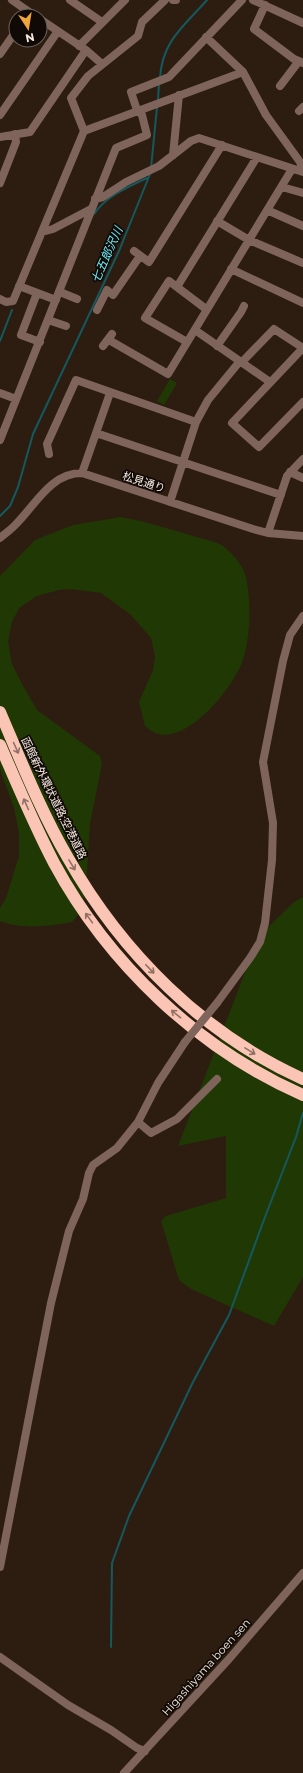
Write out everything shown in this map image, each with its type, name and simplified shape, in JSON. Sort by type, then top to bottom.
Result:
[{"type":"highway","name":"函館新外環状道路;空港道路","points":[[0,712],[49,823],[67,857],[100,910],[123,940],[179,998],[211,1024],[259,1056],[303,1079]]},
{"type":"highway","points":[[0,745],[55,864],[88,917],[112,949],[138,978],[164,1003],[202,1035],[257,1071],[303,1095]]},
{"type":"street","points":[[12,0],[22,8]]},
{"type":"street","points":[[70,0],[102,22]]},
{"type":"street","points":[[0,137],[30,132],[82,48],[102,22],[125,0]]},
{"type":"street","points":[[0,298],[6,302],[13,301],[84,131],[71,98],[88,76],[138,36],[142,22],[165,0]]},
{"type":"street","points":[[0,440],[116,148],[147,135],[142,116],[131,92],[169,77],[242,0]]},
{"type":"street","points":[[253,0],[303,23]]},
{"type":"street","points":[[265,5],[254,29],[301,62],[280,86]]},
{"type":"street","points":[[48,25],[102,64]]},
{"type":"street","points":[[0,115],[58,32]]},
{"type":"street","points":[[95,199],[103,197],[126,182],[150,171],[191,141],[199,138],[292,169],[303,171],[300,162],[266,115],[243,72],[206,37]]},
{"type":"street","points":[[0,54],[8,42]]},
{"type":"street","points":[[84,131],[243,72]]},
{"type":"street","points":[[173,155],[178,96]]},
{"type":"street","points":[[0,182],[16,142],[15,134]]},
{"type":"street","points":[[97,310],[107,290],[113,294],[137,253],[149,262],[222,145]]},
{"type":"street","points":[[177,287],[257,157]]},
{"type":"street","points":[[108,340],[168,374],[292,169]]},
{"type":"street","points":[[282,187],[303,193]]},
{"type":"street","points":[[42,232],[53,229],[91,209]]},
{"type":"street","points":[[267,210],[303,226]]},
{"type":"street","points":[[217,221],[249,240],[303,263]]},
{"type":"street","points":[[231,268],[303,303]]},
{"type":"street","points":[[186,342],[145,318],[169,281],[206,309]]},
{"type":"street","points":[[19,286],[56,300]]},
{"type":"street","points":[[60,292],[77,299]]},
{"type":"street","points":[[37,293],[21,335],[40,342]]},
{"type":"street","points":[[217,346],[244,306]]},
{"type":"street","points":[[48,320],[66,326]]},
{"type":"street","points":[[170,502],[196,422],[208,400],[241,362],[274,329],[303,349],[232,423],[259,447],[303,402]]},
{"type":"street","points":[[195,330],[270,382]]},
{"type":"street","points":[[49,454],[47,444],[76,380],[196,422]]},
{"type":"street","points":[[0,393],[16,399]]},
{"type":"street","points":[[0,538],[19,521],[46,489],[63,477],[74,473],[82,473],[110,393]]},
{"type":"street","points":[[96,433],[281,495]]},
{"type":"street","points":[[268,532],[287,476],[303,459]]},
{"type":"street","points":[[290,472],[303,478]]},
{"type":"street","name":"松見通り","points":[[82,473],[268,532],[303,536]]},
{"type":"street","points":[[0,1567],[51,1303],[69,1231],[83,1199],[89,1173],[93,1165],[116,1148],[138,1122],[158,1083],[185,1042],[217,1003],[260,942],[265,923],[272,860],[273,823],[263,762],[283,661],[290,635],[303,616]]},
{"type":"street","points":[[138,1122],[151,1133],[177,1119],[217,1079]]},
{"type":"street","name":"Higashiyama boen sen","points":[[124,1773],[229,1659],[303,1574]]},
{"type":"street","points":[[0,1657],[68,1705],[111,1730],[137,1748],[145,1751]]},
{"type":"green space","points":[[170,379],[177,383],[164,405],[157,401]]},
{"type":"green space","points":[[121,517],[215,542],[223,546],[236,558],[245,574],[249,595],[248,634],[244,658],[234,678],[206,713],[194,723],[182,730],[170,734],[158,734],[145,726],[139,702],[153,670],[155,656],[151,638],[131,615],[101,593],[71,589],[58,590],[37,596],[19,608],[12,622],[8,641],[12,664],[22,684],[37,710],[100,756],[102,764],[90,823],[86,888],[82,910],[72,922],[36,926],[17,926],[9,924],[0,921],[0,908],[6,898],[19,856],[19,833],[14,808],[0,769],[0,576],[35,540],[73,525]]},
{"type":"green space","points":[[303,897],[303,1277],[274,1326],[191,1289],[179,1280],[161,1221],[166,1216],[226,1198],[226,1136],[178,1146],[259,936],[294,902]]},
{"type":"waterway","name":"七五郎沢川","points":[[160,78],[165,54],[170,44],[183,26],[207,0]]},
{"type":"waterway","name":"七五郎沢川","points":[[158,100],[159,83]]},
{"type":"waterway","name":"七五郎沢川","points":[[151,168],[157,107]]},
{"type":"waterway","name":"七五郎沢川","points":[[0,516],[10,506],[18,487],[33,434],[119,251],[150,174]]},
{"type":"waterway","points":[[94,214],[111,197],[147,178]]},
{"type":"waterway","points":[[0,341],[12,310]]},
{"type":"waterway","points":[[111,1647],[112,1563],[129,1516],[193,1382],[229,1315],[296,1137],[303,1113]]}]
